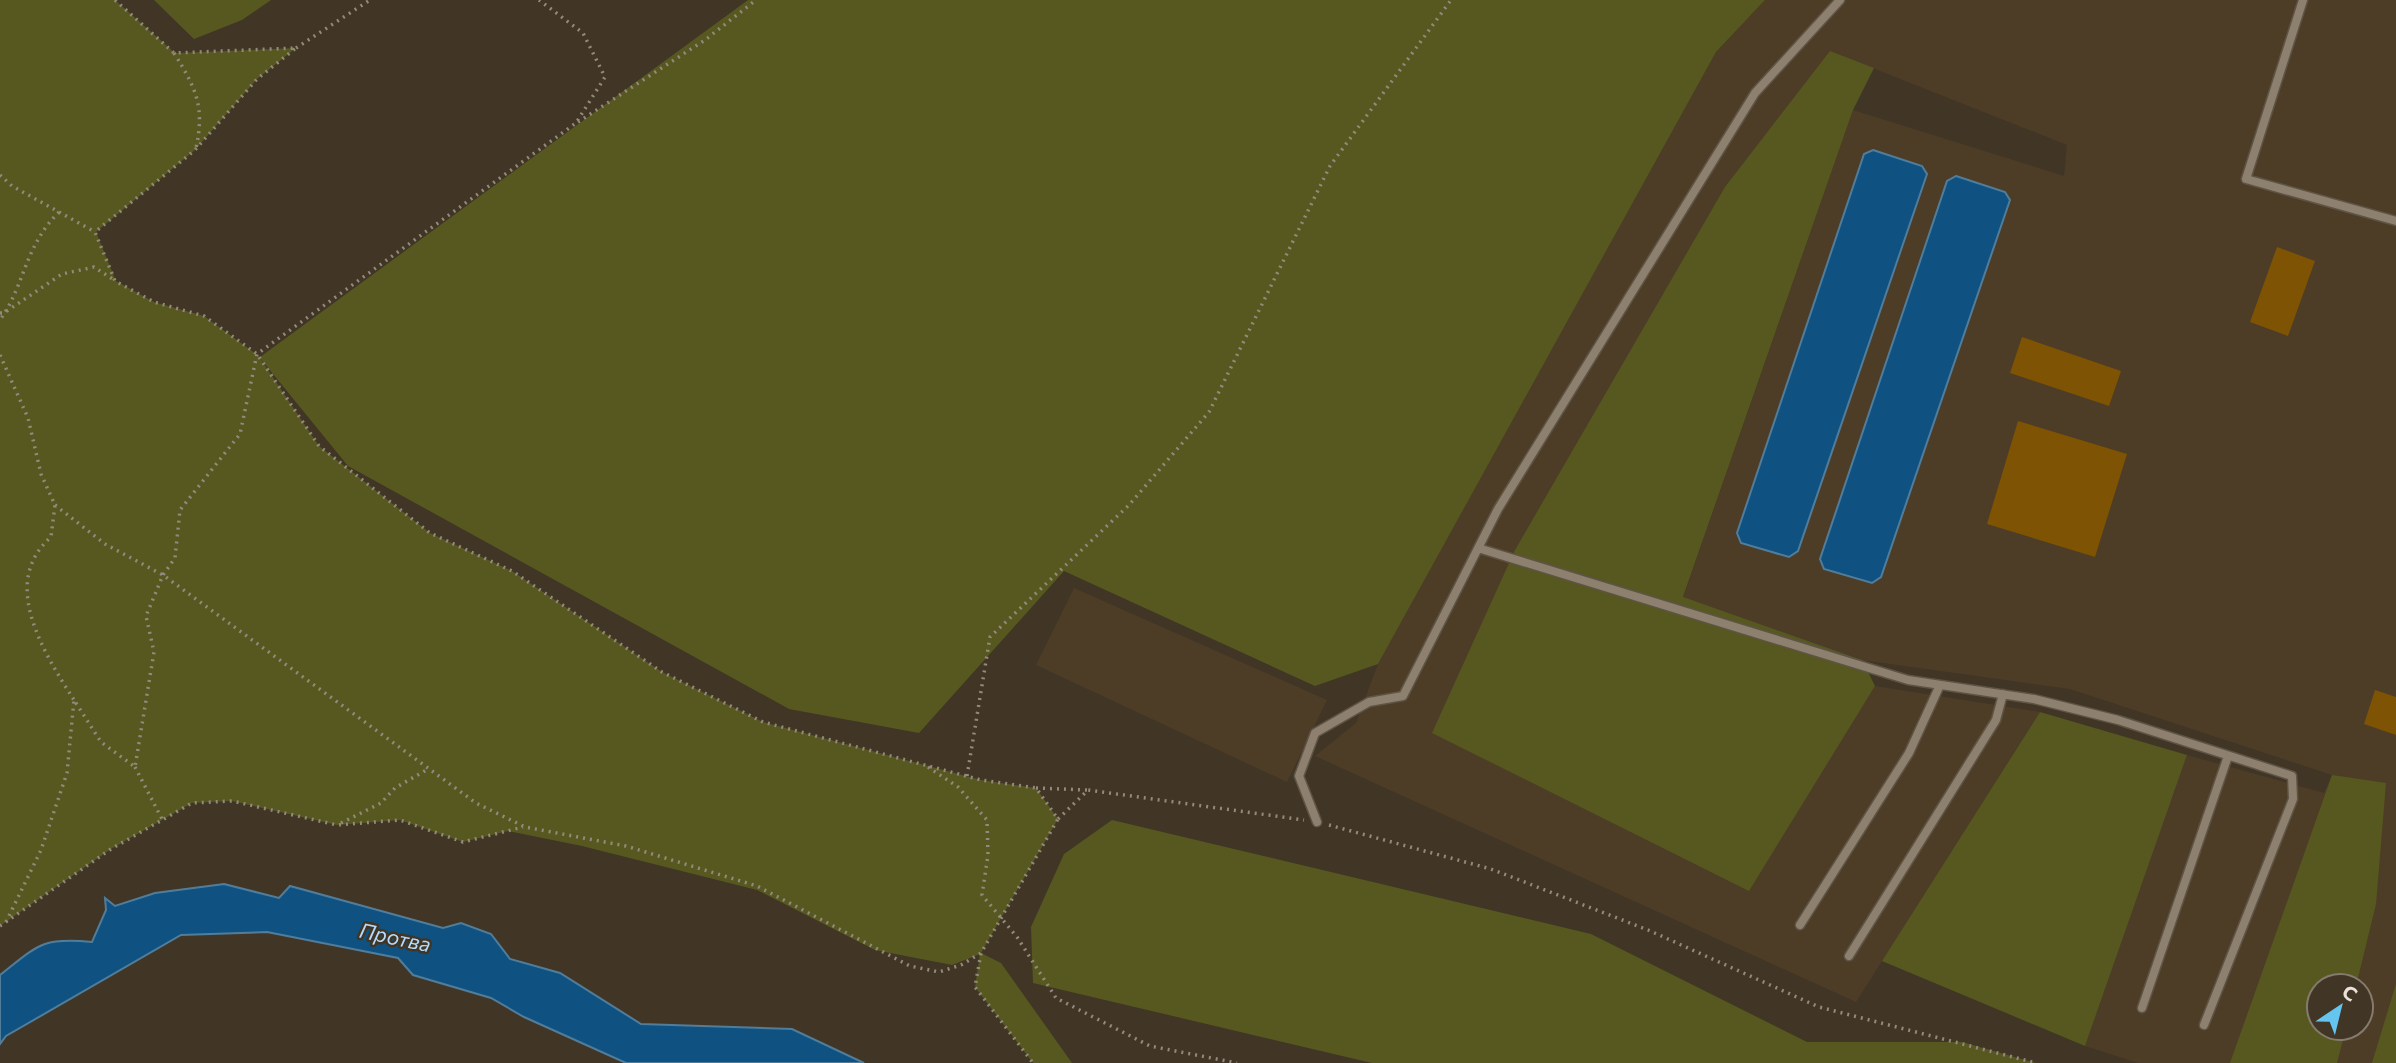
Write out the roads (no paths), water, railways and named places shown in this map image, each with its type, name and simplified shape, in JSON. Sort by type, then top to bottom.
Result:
[{"type":"lane","points":[[1317,822],[1299,776],[1315,733],[1369,702],[1403,696],[1497,509],[1755,93],[1840,0]]},
{"type":"lane","points":[[2303,0],[2246,179],[2396,222]]},
{"type":"lane","points":[[1478,548],[1908,680],[2003,694],[2118,720],[2292,775],[2293,799],[2204,1025]]},
{"type":"lane","points":[[1800,925],[1909,753],[1940,685]]},
{"type":"lane","points":[[1849,956],[1996,720],[2003,694]]},
{"type":"lane","points":[[2142,1008],[2228,756]]},
{"type":"water","points":[[1873,150],[1922,166],[1927,174],[1798,551],[1789,557],[1741,543],[1737,533],[1864,154]]},
{"type":"water","points":[[1956,176],[2005,192],[2010,200],[1881,577],[1872,583],[1824,569],[1820,559],[1947,181]]},
{"type":"water","name":"Протва","points":[[224,884],[279,898],[290,886],[443,928],[461,923],[491,934],[510,959],[560,973],[641,1024],[792,1029],[864,1063],[626,1063],[524,1017],[491,998],[413,975],[398,958],[267,932],[181,935],[6,1036],[0,1044],[0,975],[23,956],[51,942],[92,942],[106,910],[105,898],[115,906],[155,893]]}]
